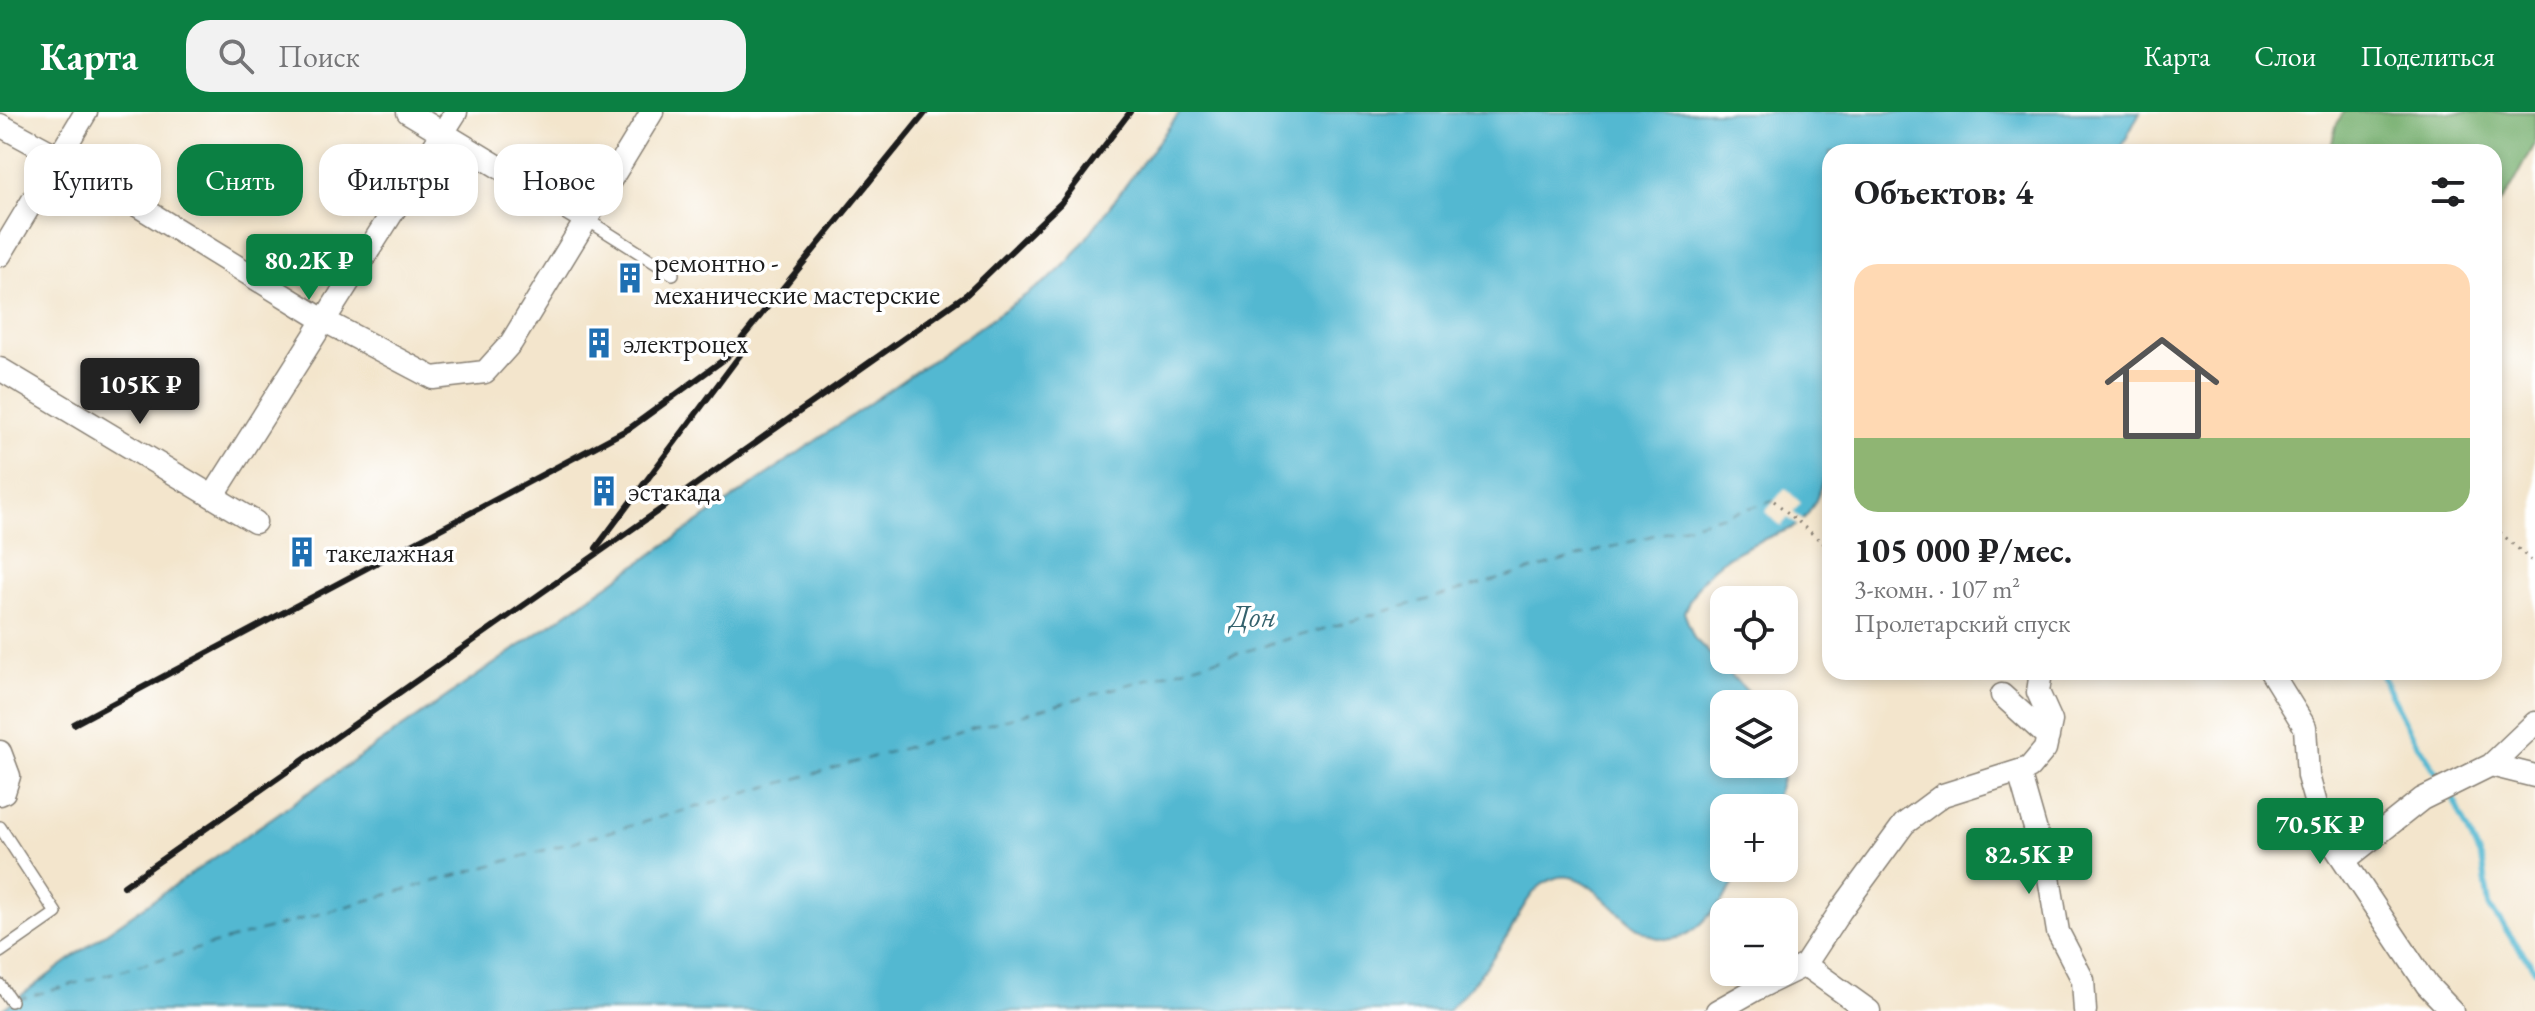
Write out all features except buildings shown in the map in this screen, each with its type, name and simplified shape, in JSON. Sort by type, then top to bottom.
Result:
[{"type":"street","points":[[67,144],[86,112]]},
{"type":"street","points":[[408,112],[585,219]]},
{"type":"street","points":[[213,496],[456,112]]},
{"type":"street","points":[[155,216],[325,321],[433,378],[485,372],[511,343],[652,112]]},
{"type":"street","points":[[0,125],[35,144]]},
{"type":"street","points":[[0,255],[24,215]]},
{"type":"street","points":[[0,369],[255,522]]},
{"type":"street","points":[[1717,1011],[1805,965],[1904,824],[1943,795],[2029,768],[2045,749],[2051,721],[2038,692],[2040,680]]},
{"type":"street","points":[[2276,680],[2305,727],[2308,776],[2323,829],[2427,985],[2452,1011]]},
{"type":"street","points":[[2002,695],[2048,737]]},
{"type":"street","points":[[2345,860],[2422,799],[2491,765],[2535,723]]},
{"type":"street","points":[[0,752],[9,776],[4,792],[0,794]]},
{"type":"street","points":[[2491,765],[2535,776]]},
{"type":"street","points":[[2019,772],[2049,877],[2058,932],[2083,980],[2085,1011]]},
{"type":"street","points":[[1805,965],[1869,1011]]},
{"type":"lane","points":[[585,219],[673,274]]},
{"type":"lane","points":[[0,827],[56,913],[0,952]]},
{"type":"lane","points":[[0,985],[11,1001]]},
{"type":"path","points":[[1774,501],[1822,542]]},
{"type":"path","points":[[2502,534],[2535,564]]},
{"type":"green space","points":[[2343,112],[2535,112],[2535,144],[2502,199],[2502,144],[2332,144]]},
{"type":"water","name":"Дон","points":[[1180,112],[2140,112],[2123,144],[1822,144],[1822,484],[1804,519],[1794,527],[1728,557],[1700,584],[1684,612],[1694,638],[1710,654],[1710,674],[1730,674],[1746,690],[1710,690],[1710,778],[1782,778],[1777,794],[1710,794],[1710,882],[1735,882],[1724,898],[1710,898],[1710,914],[1681,937],[1661,939],[1643,931],[1592,888],[1576,879],[1559,877],[1542,885],[1533,894],[1492,958],[1448,1011],[0,1011],[103,935],[1053,276],[1070,260]]},
{"type":"pier","points":[[1785,488],[1801,503],[1793,512],[1805,522],[1800,528],[1788,518],[1781,526],[1765,512]]},
{"type":"waterway","points":[[2384,680],[2410,731],[2443,783]]},
{"type":"waterway","points":[[2450,792],[2483,863],[2489,906],[2535,970]]},
{"type":"ferry route","points":[[17,1000],[1774,501]]},
{"type":"railway","points":[[74,724],[630,428],[726,358],[926,112]]},
{"type":"railway","points":[[124,886],[967,294],[1061,203],[1130,112]]},
{"type":"railway","points":[[596,548],[740,355]]},
{"type":"place","name":"ремонтно - механические мастерские","points":[[630,278]]},
{"type":"place","name":"электроцех","points":[[599,343]]},
{"type":"place","name":"эстакада","points":[[604,491]]},
{"type":"place","name":"такелажная","points":[[302,552]]}]
